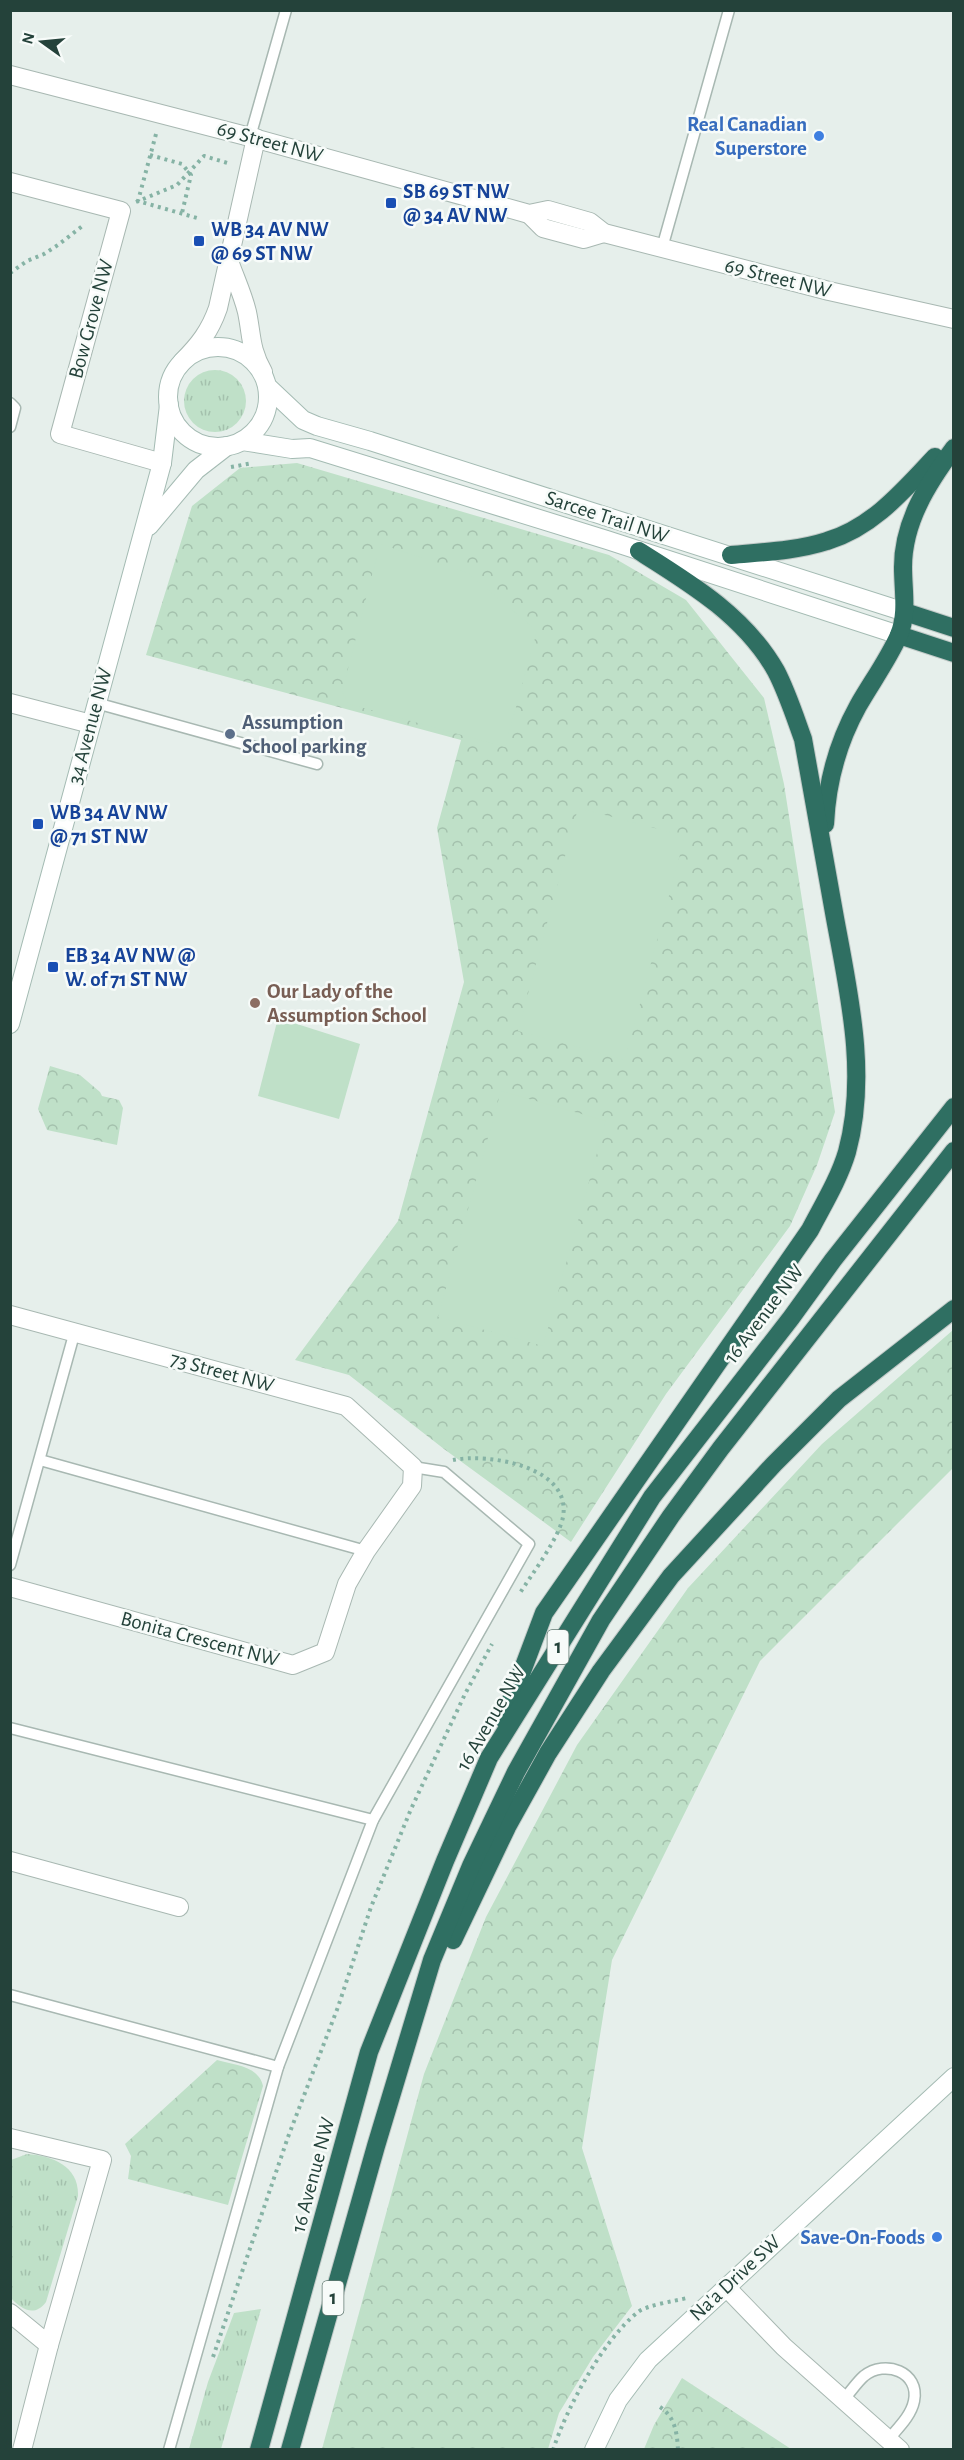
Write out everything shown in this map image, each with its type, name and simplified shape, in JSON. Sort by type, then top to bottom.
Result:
[{"type":"highway","points":[[731,555],[810,546],[847,534],[883,509],[954,438]]},
{"type":"highway","points":[[837,928],[825,834],[830,778],[837,751],[847,728],[898,635],[905,612],[903,566],[911,525],[920,498],[930,480],[954,448]]},
{"type":"highway","points":[[489,1758],[544,1613],[810,1230],[837,1178],[846,1152],[852,1120],[856,1061],[852,1008],[803,739],[776,672],[751,638],[699,588],[639,551]]},
{"type":"highway","name":"Sarcee Trail NW","points":[[905,612],[954,628]]},
{"type":"highway","name":"Sarcee Trail NW","points":[[898,635],[954,653]]},
{"type":"highway","name":"16 Avenue NW","points":[[259,2450],[369,2052],[445,1861],[489,1758],[652,1497],[791,1318],[833,1260],[954,1107]]},
{"type":"highway","name":"1","points":[[290,2450],[376,2146],[432,1960],[456,1901],[511,1781],[612,1603],[688,1492],[954,1151]]},
{"type":"highway","points":[[376,2146],[442,1964],[476,1890],[531,1782],[596,1679],[671,1576],[774,1464],[839,1400],[954,1309]]},
{"type":"street","name":"69 Street NW","points":[[10,75],[253,137],[529,214],[548,210],[590,222],[604,233],[829,291],[954,319]]},
{"type":"street","points":[[230,261],[247,312],[250,342],[265,380],[268,403],[264,418],[255,432],[235,444],[211,447],[196,442],[183,433],[174,420],[169,405],[171,382],[182,362],[211,328],[230,261],[253,137]]},
{"type":"street","name":"Bow Grove NW","points":[[10,182],[121,211],[60,434],[162,463]]},
{"type":"street","points":[[182,362],[195,352],[210,347],[225,347],[240,351],[253,360],[265,380]]},
{"type":"street","name":"Sarcee Trail NW","points":[[265,380],[303,420],[317,426],[731,555],[905,612]]},
{"type":"street","name":"34 Avenue NW","points":[[10,1024],[162,463],[169,405]]},
{"type":"street","name":"34 Avenue NW","points":[[144,532],[196,470],[235,444]]},
{"type":"street","name":"Sarcee Trail NW","points":[[235,444],[292,449],[310,448],[898,635]]},
{"type":"street","points":[[10,703],[91,724]]},
{"type":"street","name":"73 Street NW","points":[[10,1315],[346,1406],[413,1467]]},
{"type":"street","name":"Bonita Crescent NW","points":[[10,1587],[294,1665],[325,1652],[347,1584],[366,1551],[412,1486],[413,1467]]},
{"type":"street","points":[[10,1861],[179,1907]]},
{"type":"street","name":"Na'a Drive SW","points":[[594,2450],[605,2423],[632,2379],[648,2360],[954,2077]]},
{"type":"street","points":[[10,2138],[102,2160],[21,2450]]},
{"type":"street","points":[[726,2287],[784,2347],[894,2445]]},
{"type":"street","points":[[10,2313],[49,2346]]},
{"type":"lane","points":[[253,137],[286,10]]},
{"type":"lane","points":[[662,248],[729,10]]},
{"type":"lane","points":[[10,403],[15,408],[10,427]]},
{"type":"lane","points":[[96,703],[317,764]]},
{"type":"lane","points":[[10,1565],[75,1331]]},
{"type":"lane","points":[[40,1460],[366,1551]]},
{"type":"lane","points":[[169,2450],[278,2067],[373,1820],[529,1544],[444,1472],[413,1467]]},
{"type":"lane","points":[[10,1728],[373,1820]]},
{"type":"lane","points":[[10,1995],[278,2067]]},
{"type":"lane","points":[[843,2400],[865,2375],[881,2368],[903,2373],[911,2380],[914,2402],[894,2445]]},
{"type":"path","points":[[138,201],[156,134]]},
{"type":"path","points":[[150,155],[182,164],[190,172],[182,213]]},
{"type":"path","points":[[133,204],[177,185],[204,156]]},
{"type":"path","points":[[138,201],[197,218]]},
{"type":"path","points":[[10,273],[58,245],[85,224]]},
{"type":"path","points":[[226,469],[255,463]]},
{"type":"path","points":[[450,1461],[487,1457],[525,1467],[544,1476],[554,1485],[561,1499],[562,1518],[554,1537],[519,1595]]},
{"type":"path","points":[[211,2361],[371,1906],[411,1809],[465,1694],[497,1634]]},
{"type":"path","points":[[553,2450],[560,2428],[593,2368],[616,2337],[640,2311],[693,2296]]},
{"type":"path","points":[[660,2407],[668,2412],[676,2429],[678,2450]]},
{"type":"green space","points":[[215,370],[227,372],[237,379],[244,389],[246,401],[244,413],[237,423],[227,430],[215,432],[203,430],[193,423],[186,413],[184,401],[186,389],[193,379],[203,372]]},
{"type":"green space","points":[[297,463],[609,555],[686,600],[764,698],[784,784],[835,1112],[817,1165],[790,1226],[666,1394],[571,1542],[444,1449],[349,1375],[295,1360],[398,1221],[464,982],[437,828],[461,740],[146,655],[192,506],[240,468]]},
{"type":"green space","points":[[380,544],[468,573],[537,631],[505,747],[349,704],[342,692]]},
{"type":"green space","points":[[578,808],[685,836],[625,1060],[518,1031]]},
{"type":"green space","points":[[278,1018],[360,1044],[339,1119],[258,1096]]},
{"type":"green space","points":[[50,1066],[80,1075],[102,1096],[119,1100],[123,1108],[117,1145],[47,1130],[38,1109]]},
{"type":"green space","points":[[501,1091],[606,1121],[543,1346],[438,1317]]},
{"type":"green space","points":[[953,1330],[953,1468],[760,1661],[612,1960],[582,2148],[632,2306],[593,2357],[559,2413],[548,2449],[322,2449],[424,2074],[486,1917],[577,1745],[688,1588],[822,1444]]},
{"type":"green space","points":[[217,2060],[251,2070],[261,2079],[263,2086],[228,2205],[128,2179],[131,2156],[125,2144]]},
{"type":"green space","points":[[27,2154],[46,2157],[63,2164],[74,2177],[78,2196],[46,2302],[37,2310],[32,2311],[23,2308],[10,2297],[11,2160]]},
{"type":"green space","points":[[261,2309],[221,2449],[189,2449],[208,2382],[234,2313]]},
{"type":"green space","points":[[682,2378],[791,2449],[644,2449],[654,2425]]},
{"type":"place","name":"Real Canadian Superstore","points":[[819,136]]},
{"type":"place","name":"SB 69 ST NW @ 34 AV NW","points":[[391,203]]},
{"type":"place","name":"WB 34 AV NW @ 69 ST NW","points":[[199,241]]},
{"type":"place","name":"Assumption School parking","points":[[230,734]]},
{"type":"place","name":"WB 34 AV NW @ 71 ST NW","points":[[38,824]]},
{"type":"place","name":"EB 34 AV NW @ W. of 71 ST NW","points":[[53,967]]},
{"type":"place","name":"Our Lady of the Assumption School","points":[[255,1003]]},
{"type":"place","name":"Save-On-Foods","points":[[937,2237]]}]
